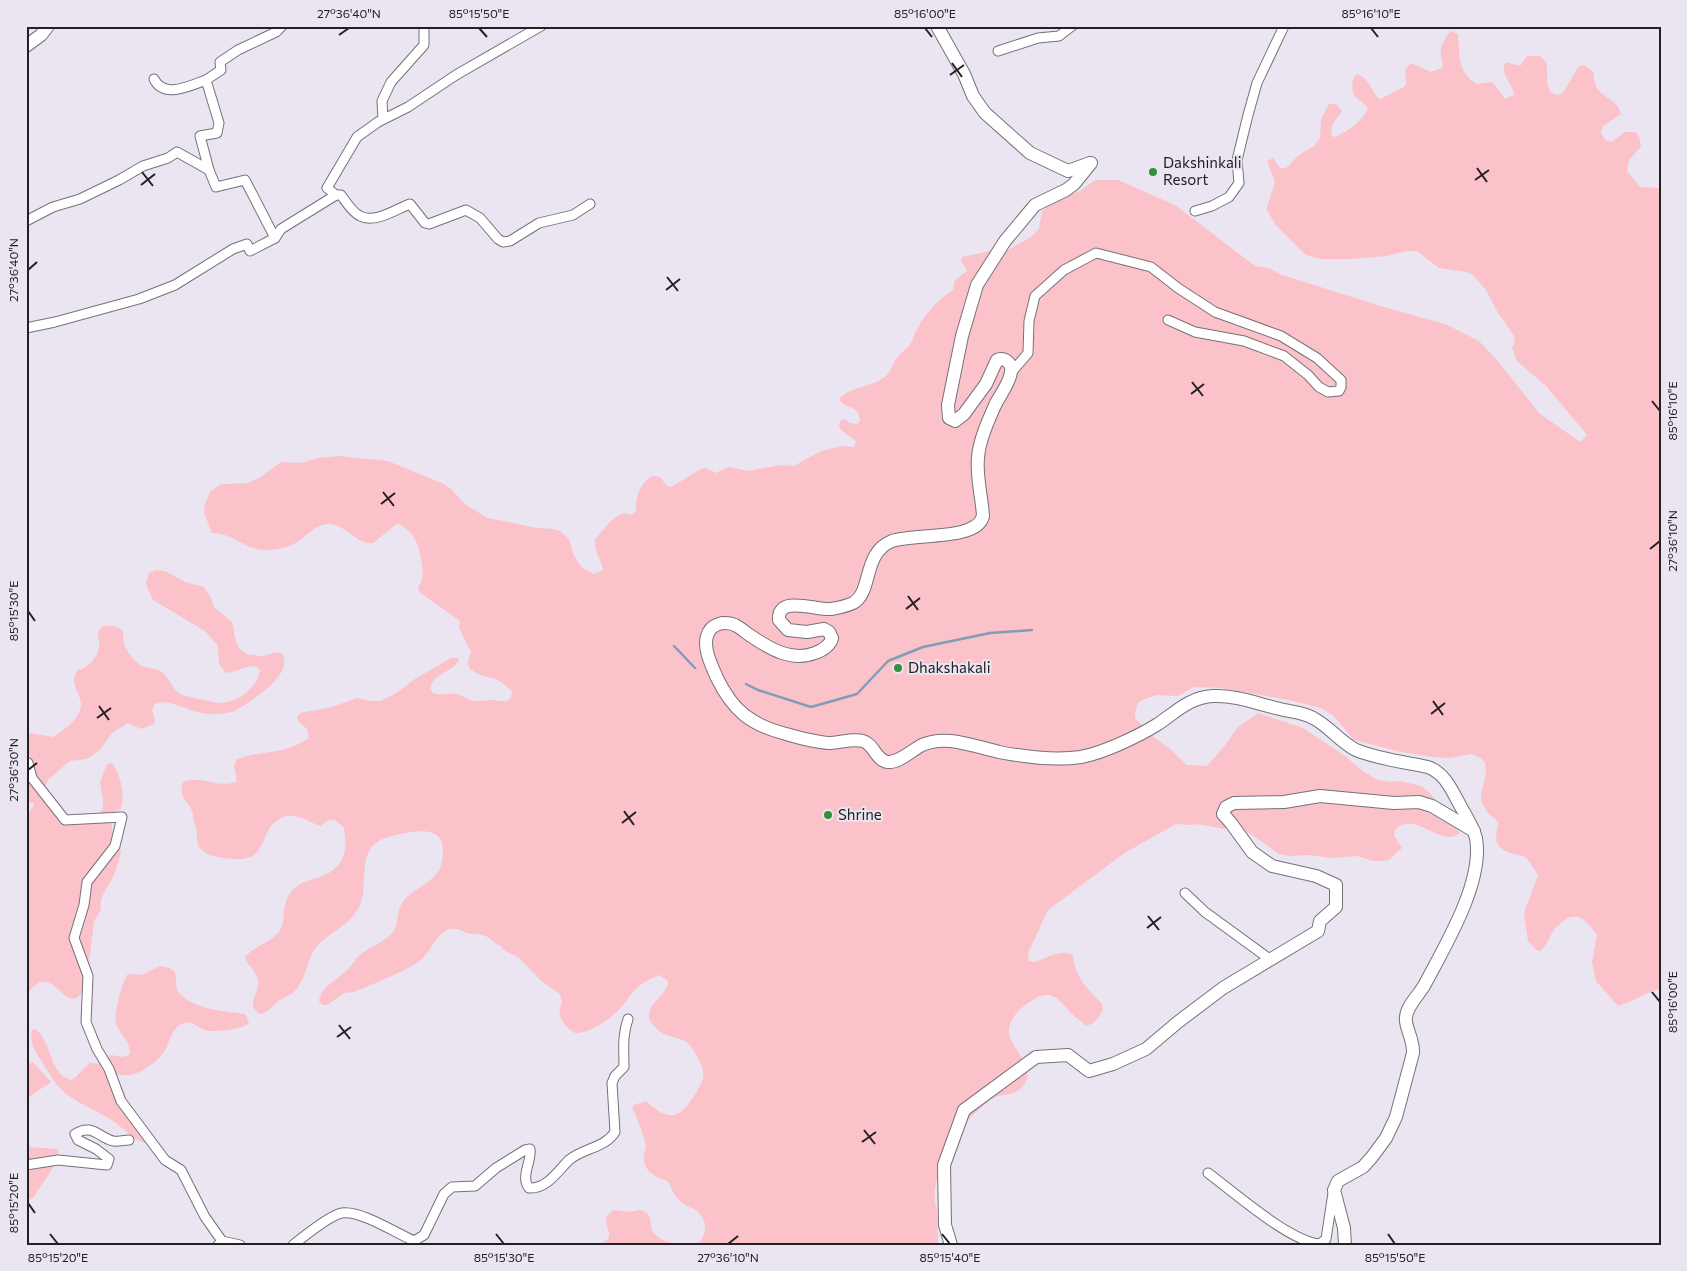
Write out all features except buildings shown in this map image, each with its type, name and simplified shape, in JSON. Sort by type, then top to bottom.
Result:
[{"type":"main road","points":[[26,46],[41,35],[48,26]]},
{"type":"main road","points":[[938,26],[964,74],[973,96],[985,113],[1002,130],[1030,153],[1068,171],[1091,163],[1072,186],[1035,205],[1005,241],[977,285],[962,336],[947,409],[949,418],[955,421],[964,414],[988,381],[997,360],[1006,360],[1010,365],[1012,372],[996,404],[979,450],[978,465],[983,516],[978,525],[969,531],[904,538],[883,546],[872,562],[860,596],[852,603],[829,609],[797,605],[784,608],[780,613],[780,620],[788,630],[807,632],[824,629],[830,634],[832,638],[830,643],[817,652],[801,656],[784,654],[770,648],[741,629],[729,624],[719,624],[710,629],[706,639],[712,667],[738,710],[751,722],[775,732],[799,738],[830,743],[864,741],[872,747],[881,760],[886,762],[896,761],[923,744],[940,741],[968,744],[1027,757],[1069,758],[1084,756],[1128,740],[1157,724],[1192,700],[1202,697],[1229,697],[1311,716],[1356,749],[1434,770],[1447,782],[1474,831],[1476,841],[1475,867],[1462,912],[1406,1015],[1407,1025],[1414,1045],[1396,1117],[1386,1138],[1372,1157],[1363,1166],[1338,1181],[1334,1190],[1344,1228],[1345,1245]]},
{"type":"main road","points":[[952,1245],[945,1225],[944,1165],[964,1110],[1036,1057],[1068,1055],[1089,1071],[1113,1064],[1146,1049],[1223,988],[1318,931],[1320,921],[1336,906],[1336,885],[1316,876],[1272,866],[1252,852],[1231,822],[1223,814],[1226,807],[1234,803],[1284,802],[1320,796],[1394,803],[1419,802],[1432,806],[1474,831]]},
{"type":"street","points":[[154,78],[157,85],[166,90],[182,88],[206,80],[221,70],[220,62],[238,50],[276,32],[282,26]]},
{"type":"street","points":[[383,119],[382,101],[391,82],[424,45],[424,26]]},
{"type":"street","points":[[541,26],[456,75],[408,107],[383,119],[357,137],[327,188],[336,195],[341,195],[355,212],[362,217],[372,219],[410,204],[425,223],[429,224],[466,210],[480,218],[503,242],[510,241],[538,223],[573,215],[590,204]]},
{"type":"street","points":[[998,51],[1038,38],[1059,36],[1072,26]]},
{"type":"street","points":[[1195,211],[1212,206],[1229,197],[1239,183],[1237,160],[1257,83],[1284,26]]},
{"type":"street","points":[[206,80],[219,123],[217,133],[200,136],[209,170],[216,187],[245,180],[275,238]]},
{"type":"street","points":[[26,221],[53,207],[80,198],[119,180],[143,166],[168,158],[177,152],[209,170]]},
{"type":"street","points":[[26,328],[56,322],[139,299],[175,285],[233,250],[247,244],[250,251],[275,238],[281,229],[336,195]]},
{"type":"street","points":[[1012,372],[1028,353],[1029,321],[1035,296],[1064,270],[1096,253],[1151,266],[1178,288],[1215,312],[1281,336],[1317,358],[1341,380],[1341,387],[1339,391],[1328,392],[1319,388],[1308,375],[1284,356],[1244,341],[1195,332],[1168,320]]},
{"type":"street","points":[[26,763],[28,763],[32,778],[66,820],[122,817],[115,846],[87,882],[84,905],[74,938],[88,976],[86,1022],[109,1069],[121,1101],[165,1160],[181,1170],[220,1243],[240,1245]]},
{"type":"street","points":[[1185,893],[1213,917],[1271,960]]},
{"type":"street","points":[[293,1245],[327,1220],[341,1213],[360,1216],[414,1240],[424,1235],[444,1194],[452,1186],[474,1186],[496,1168],[530,1149],[526,1184],[529,1188],[534,1188],[554,1177],[569,1161],[592,1147],[603,1144],[615,1132],[612,1084],[615,1076],[624,1067],[623,1042],[628,1019]]},
{"type":"street","points":[[26,1165],[58,1160],[107,1164],[109,1159],[96,1149],[78,1140],[75,1134],[81,1130],[101,1134],[113,1141],[129,1140]]},
{"type":"street","points":[[1208,1173],[1265,1216],[1298,1237],[1320,1244],[1326,1239],[1334,1190]]},
{"type":"shaded area","points":[[1450,31],[1458,34],[1460,62],[1465,74],[1477,84],[1491,82],[1505,99],[1514,95],[1504,70],[1506,62],[1521,65],[1527,56],[1541,56],[1547,67],[1548,87],[1553,94],[1558,95],[1563,93],[1578,67],[1584,66],[1588,68],[1594,73],[1594,81],[1597,88],[1615,103],[1621,114],[1603,126],[1601,133],[1605,140],[1612,142],[1625,132],[1636,132],[1639,136],[1641,147],[1629,160],[1627,171],[1640,187],[1661,188],[1661,988],[1618,1006],[1596,981],[1592,962],[1597,935],[1586,922],[1577,917],[1568,918],[1556,927],[1540,951],[1535,949],[1528,941],[1524,913],[1538,875],[1526,857],[1503,850],[1497,843],[1498,822],[1488,813],[1482,803],[1481,794],[1486,774],[1485,763],[1481,758],[1472,754],[1450,758],[1401,752],[1354,740],[1334,716],[1321,708],[1289,700],[1221,688],[1194,687],[1178,696],[1156,695],[1143,700],[1138,703],[1135,713],[1135,718],[1155,738],[1187,765],[1207,766],[1237,728],[1258,713],[1303,728],[1378,780],[1400,781],[1421,786],[1429,792],[1460,833],[1452,837],[1444,836],[1420,826],[1403,825],[1395,830],[1394,835],[1402,848],[1389,860],[1373,861],[1357,856],[1331,858],[1308,855],[1289,856],[1279,854],[1249,833],[1197,824],[1176,824],[1123,854],[1048,910],[1029,951],[1029,961],[1034,962],[1059,953],[1073,956],[1074,964],[1080,977],[1087,988],[1102,1004],[1103,1009],[1097,1020],[1086,1026],[1053,996],[1044,995],[1027,1004],[1013,1018],[1009,1030],[1010,1037],[1027,1068],[1028,1075],[1018,1091],[993,1098],[965,1123],[951,1139],[935,1188],[938,1245],[696,1245],[704,1233],[705,1224],[703,1219],[697,1211],[678,1199],[668,1181],[654,1175],[647,1169],[644,1160],[646,1143],[632,1108],[634,1105],[646,1101],[655,1109],[668,1115],[677,1114],[691,1101],[703,1078],[701,1065],[689,1045],[685,1041],[662,1033],[650,1020],[650,1011],[665,991],[668,981],[659,975],[638,987],[620,1009],[608,1019],[588,1031],[575,1033],[564,1024],[560,1016],[562,1003],[560,994],[541,981],[519,958],[502,949],[501,946],[487,936],[450,929],[437,939],[423,958],[410,967],[354,992],[344,993],[327,1005],[322,1005],[319,1001],[323,991],[345,972],[361,954],[382,942],[392,933],[405,899],[439,871],[443,857],[442,842],[431,832],[404,833],[377,842],[367,857],[363,896],[356,912],[346,923],[317,946],[301,982],[294,992],[265,1012],[259,1014],[255,1010],[253,1000],[258,981],[256,974],[245,957],[279,932],[283,923],[288,897],[297,886],[326,874],[338,865],[345,851],[346,844],[343,826],[334,820],[329,820],[320,826],[303,818],[284,817],[275,822],[269,829],[262,845],[251,857],[241,859],[212,856],[199,847],[193,814],[182,792],[183,782],[196,780],[224,784],[237,781],[234,765],[237,759],[282,750],[309,738],[307,729],[298,721],[297,717],[300,713],[332,707],[357,698],[380,701],[395,694],[415,679],[451,658],[458,658],[459,660],[452,668],[435,680],[430,689],[433,693],[456,694],[477,701],[507,701],[512,692],[496,679],[480,675],[469,668],[468,661],[471,652],[459,628],[460,621],[419,592],[418,587],[423,574],[420,552],[413,536],[398,523],[373,543],[363,542],[342,528],[328,524],[316,528],[299,541],[288,546],[259,550],[226,535],[212,533],[204,513],[205,504],[210,492],[219,485],[248,483],[259,478],[281,462],[301,463],[318,458],[339,456],[388,461],[444,484],[466,505],[488,518],[560,531],[569,539],[574,556],[582,568],[594,574],[603,570],[595,548],[595,539],[620,514],[627,513],[632,515],[636,511],[639,492],[652,476],[660,477],[667,486],[671,487],[701,469],[706,468],[716,473],[729,467],[749,471],[780,465],[794,466],[821,451],[842,446],[854,447],[856,441],[841,430],[839,426],[840,421],[844,419],[850,423],[857,424],[860,421],[859,415],[854,409],[842,403],[839,399],[844,394],[875,383],[888,374],[896,359],[913,340],[926,315],[941,299],[953,290],[955,280],[967,271],[961,261],[962,257],[990,251],[1008,250],[1031,237],[1039,229],[1042,211],[1056,200],[1080,191],[1095,180],[1118,180],[1175,205],[1255,266],[1268,268],[1282,275],[1445,324],[1479,341],[1497,360],[1539,413],[1580,442],[1587,435],[1546,386],[1517,361],[1512,348],[1515,342],[1514,336],[1497,311],[1486,290],[1473,275],[1467,272],[1439,268],[1417,251],[1352,259],[1321,259],[1306,255],[1275,224],[1267,210],[1275,182],[1267,161],[1273,158],[1280,168],[1286,168],[1299,155],[1314,146],[1320,138],[1321,119],[1329,104],[1336,104],[1342,111],[1333,124],[1332,136],[1340,135],[1358,122],[1368,109],[1354,95],[1353,79],[1357,74],[1366,79],[1380,99],[1404,87],[1406,83],[1405,70],[1411,63],[1431,72],[1442,68],[1441,49]]},
{"type":"shaded area","points":[[156,570],[165,571],[185,582],[204,587],[214,607],[232,622],[235,639],[239,648],[247,654],[259,656],[282,653],[284,662],[282,670],[269,687],[235,711],[210,714],[197,712],[170,703],[155,704],[152,710],[155,719],[154,724],[141,729],[128,723],[112,733],[100,750],[87,759],[70,761],[48,780],[42,795],[48,806],[65,818],[84,824],[100,813],[103,808],[100,782],[107,764],[112,763],[118,773],[122,791],[121,809],[111,817],[113,835],[121,851],[114,875],[102,896],[101,910],[94,921],[83,991],[72,999],[50,983],[44,982],[35,985],[26,996],[26,817],[34,805],[32,802],[26,804],[26,736],[30,733],[53,737],[75,719],[81,704],[74,683],[75,675],[78,670],[92,662],[98,652],[98,635],[101,628],[104,626],[114,626],[121,629],[125,647],[136,661],[140,665],[162,672],[177,691],[186,696],[218,703],[234,700],[251,688],[260,671],[257,667],[250,666],[229,673],[225,672],[219,664],[218,646],[205,631],[153,600],[146,584],[149,573]]},
{"type":"shaded area","points":[[160,966],[174,971],[177,990],[185,999],[210,1009],[245,1014],[249,1023],[235,1029],[215,1031],[202,1029],[192,1023],[184,1023],[179,1025],[163,1053],[150,1066],[134,1074],[111,1076],[110,1083],[117,1101],[148,1142],[144,1143],[110,1119],[65,1093],[52,1078],[37,1054],[33,1046],[31,1034],[32,1030],[35,1029],[41,1034],[58,1071],[64,1077],[71,1080],[89,1063],[102,1064],[111,1055],[127,1056],[130,1054],[130,1049],[116,1023],[117,1005],[123,983],[128,974],[141,975]]},
{"type":"shaded area","points":[[33,1062],[51,1082],[26,1099],[26,1066]]},
{"type":"shaded area","points":[[26,1147],[58,1149],[58,1160],[33,1198],[26,1201]]},
{"type":"shaded area","points":[[613,1210],[628,1212],[640,1210],[645,1212],[649,1216],[653,1232],[659,1238],[682,1245],[595,1245],[602,1243],[609,1237],[606,1217]]},
{"type":"waterway","points":[[746,684],[758,690],[811,707],[857,694],[888,661],[923,647],[990,633],[1032,630]]},
{"type":"waterway","points":[[674,646],[695,668]]},
{"type":"place","name":"Dakshinkali Resort","points":[[1153,172]]},
{"type":"place","name":"Dhakshakali","points":[[898,668]]},
{"type":"place","name":"Shrine","points":[[828,815]]}]
